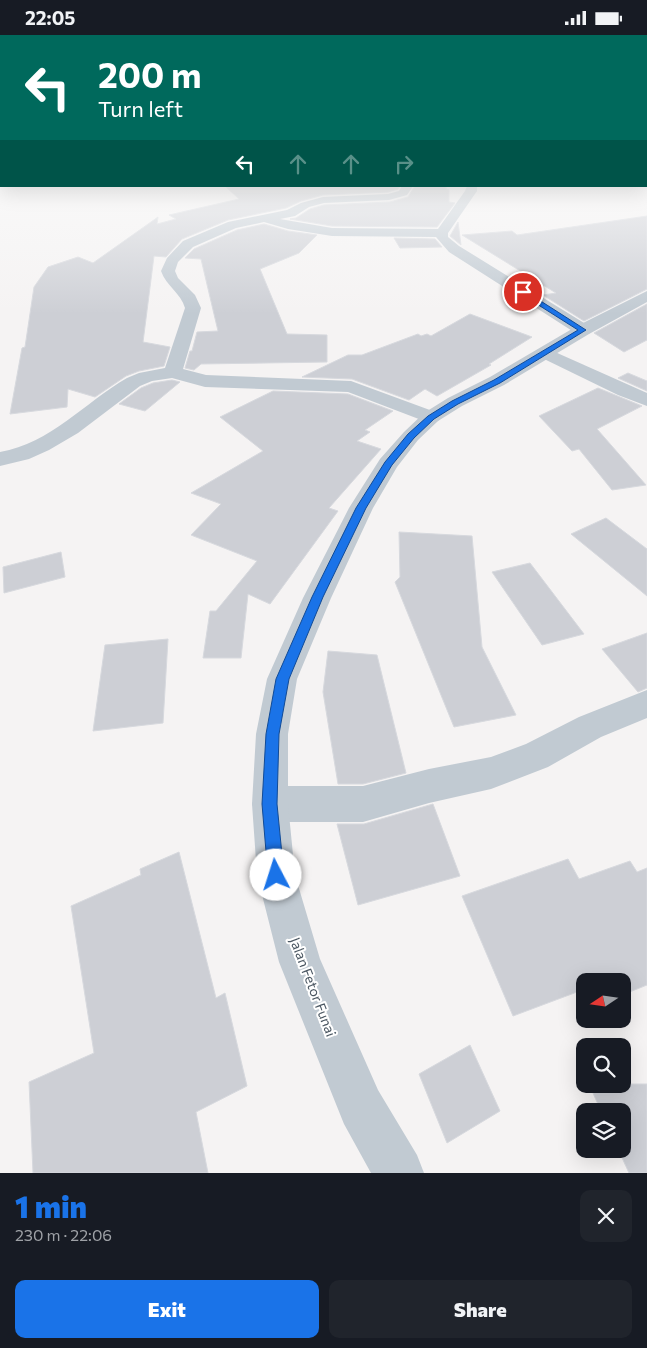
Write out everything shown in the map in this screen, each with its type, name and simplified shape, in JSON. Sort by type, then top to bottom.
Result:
[{"type":"street","points":[[173,372],[193,308],[190,298],[171,280],[168,271],[172,261],[188,244],[232,225],[291,213],[301,207]]},
{"type":"street","points":[[460,207],[442,233],[442,238],[454,249],[583,330]]},
{"type":"street","points":[[263,218],[284,225],[325,231],[442,233]]},
{"type":"street","name":"Jalan Fetor Funai","points":[[399,1173],[361,1107],[300,962],[276,875],[270,804],[272,734],[282,679],[317,597],[361,508],[388,464],[411,436],[431,417],[455,402],[497,381],[583,330],[647,296]]},
{"type":"street","points":[[546,353],[647,400]]},
{"type":"street","points":[[0,459],[31,451],[45,444],[79,423],[115,394],[141,379],[173,372],[204,381],[346,386],[362,390],[431,417]]},
{"type":"street","points":[[270,804],[363,804],[429,786],[491,773],[536,756],[590,727],[647,704]]},
{"type":"building","points":[[204,207],[288,207],[228,220],[182,239],[166,257],[154,256],[143,342],[170,347],[164,366],[139,371],[126,376],[95,397],[68,389],[67,407],[10,414],[22,348],[25,347],[34,287],[48,267],[78,257],[93,263],[158,217],[157,224],[176,219],[169,215]]},
{"type":"building","points":[[317,207],[452,207],[437,227],[332,226],[290,219],[296,218]]},
{"type":"building","points":[[647,216],[647,289],[584,321],[543,295],[556,293],[462,235],[512,231],[517,235]]},
{"type":"building","points":[[458,222],[461,245],[450,236]]},
{"type":"building","points":[[264,224],[288,231],[317,235],[299,253],[260,269],[287,334],[327,335],[327,362],[201,364],[194,370],[185,368],[197,332],[218,331],[201,259],[185,258],[194,249],[237,230]]},
{"type":"building","points":[[394,238],[435,239],[442,247],[400,248]]},
{"type":"building","points":[[647,304],[647,340],[624,352],[594,333]]},
{"type":"building","points":[[470,314],[532,337],[489,364],[491,365],[437,396],[425,389],[409,400],[352,379],[302,377],[348,355],[362,355],[418,334],[421,336],[427,334],[431,336]]},
{"type":"building","points":[[628,373],[647,381],[647,391],[618,378]]},
{"type":"building","points":[[172,380],[180,382],[145,411],[119,404],[141,388],[153,383]]},
{"type":"building","points":[[598,388],[642,406],[597,429],[646,485],[612,490],[579,449],[572,451],[539,416]]},
{"type":"building","points":[[273,391],[348,394],[393,411],[365,430],[370,432],[357,441],[381,449],[329,508],[338,511],[270,604],[248,594],[241,658],[203,658],[210,611],[216,611],[257,561],[191,535],[221,504],[191,493],[263,451],[220,417]]},
{"type":"building","points":[[606,518],[647,549],[647,596],[571,534]]},
{"type":"building","points":[[399,532],[472,536],[482,647],[516,715],[454,727],[395,582],[400,577]]},
{"type":"building","points":[[61,552],[65,577],[4,593],[3,567]]},
{"type":"building","points":[[530,563],[584,634],[542,645],[492,572]]},
{"type":"building","points":[[647,633],[647,688],[638,692],[602,649]]},
{"type":"building","points":[[168,639],[163,723],[93,731],[105,645]]},
{"type":"building","points":[[328,651],[377,655],[406,773],[363,784],[338,784],[323,692]]},
{"type":"building","points":[[433,804],[460,876],[358,905],[337,824],[364,824]]},
{"type":"building","points":[[179,852],[216,998],[225,993],[247,1086],[196,1112],[208,1173],[33,1173],[29,1082],[94,1053],[71,906],[141,875],[140,869]]},
{"type":"building","points":[[568,859],[579,879],[630,861],[637,872],[647,868],[647,985],[631,991],[631,973],[576,973],[576,992],[513,1016],[462,896]]},
{"type":"building","points":[[470,1045],[500,1111],[447,1143],[419,1074]]},
{"type":"building","points":[[631,1084],[647,1084],[647,1173],[629,1173],[622,1158],[631,1158],[631,1103],[597,1103],[593,1093],[631,1093]]},
{"type":"route","points":[[276,875],[270,804],[272,734],[282,679],[317,597],[361,508],[388,464],[411,436],[431,417],[455,402],[497,381],[583,330],[523,292]]}]
